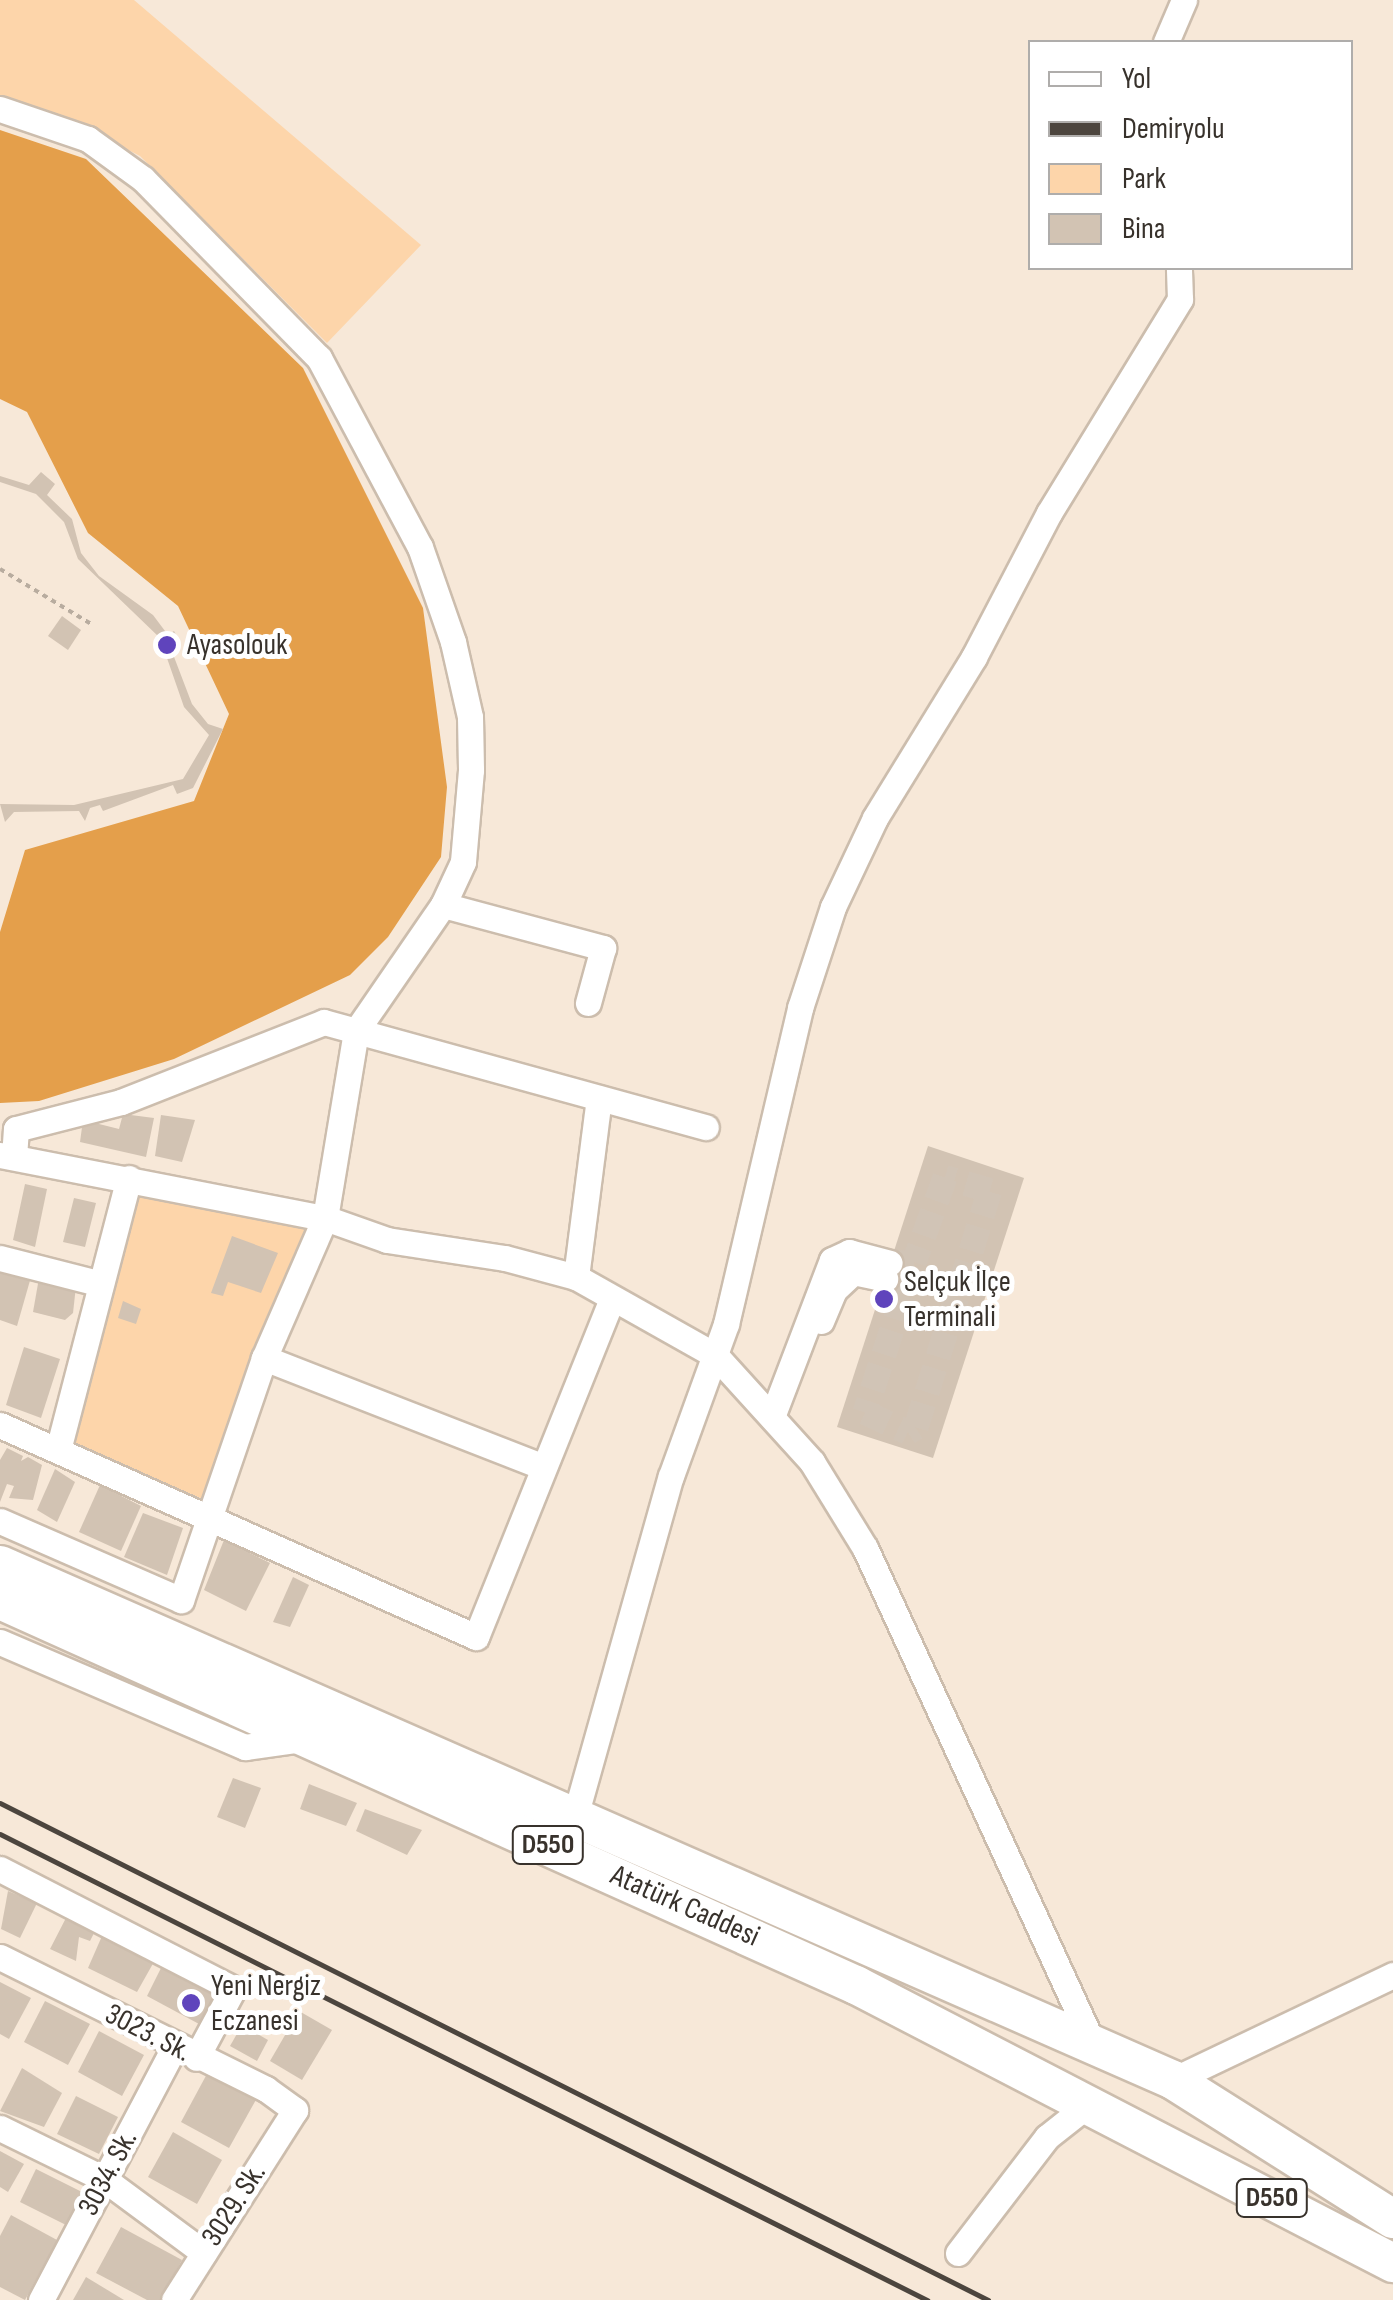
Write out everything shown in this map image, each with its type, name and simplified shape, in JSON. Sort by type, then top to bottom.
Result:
[{"type":"highway","name":"Atatürk Caddesi","points":[[0,1565],[574,1820],[1092,2042]]},
{"type":"highway","name":"Atatürk Caddesi","points":[[0,1600],[856,1984],[1090,2103]]},
{"type":"highway","name":"D550","points":[[1092,2042],[1173,2080],[1385,2206]]},
{"type":"highway","points":[[1090,2103],[1092,2042]]},
{"type":"highway","points":[[1150,2132],[1172,2098],[1173,2080]]},
{"type":"highway","name":"D550","points":[[1090,2103],[1393,2263]]},
{"type":"street","points":[[1167,40],[1184,0]]},
{"type":"street","points":[[0,109],[88,139],[143,179],[319,358],[342,394],[420,547],[470,717],[462,862],[443,904],[356,1031],[324,1218],[264,1358],[181,1600],[0,1520]]},
{"type":"street","points":[[574,1820],[671,1476],[716,1356],[800,1008],[833,907],[876,818],[974,658],[1048,513],[1180,300],[1179,270]]},
{"type":"street","points":[[443,904],[602,948],[588,1003]]},
{"type":"street","points":[[706,1127],[324,1022],[121,1102],[16,1129],[7,1156],[324,1218],[387,1240],[505,1258],[576,1277],[716,1356],[778,1423],[865,1548],[1092,2042]]},
{"type":"street","points":[[576,1277],[599,1098]]},
{"type":"street","points":[[58,1450],[129,1178]]},
{"type":"street","points":[[0,1258],[101,1284]]},
{"type":"street","points":[[778,1423],[834,1290],[853,1272],[888,1271]]},
{"type":"street","points":[[0,1425],[476,1637],[612,1298]]},
{"type":"street","points":[[264,1358],[543,1468]]},
{"type":"street","points":[[1,1642],[246,1747],[309,1738]]},
{"type":"street","name":"3034. Sk.","points":[[0,1869],[233,1988],[186,2052],[104,2179],[42,2300]]},
{"type":"street","name":"3023. Sk.","points":[[0,1958],[295,2110]]},
{"type":"street","points":[[1173,2080],[1393,1975]]},
{"type":"street","points":[[958,2252],[1047,2137],[1090,2103]]},
{"type":"street","name":"3029. Sk.","points":[[174,2300],[295,2110]]},
{"type":"street","points":[[0,2128],[104,2179],[204,2253]]},
{"type":"path","points":[[0,569],[91,624]]},
{"type":"green space","points":[[0,0],[134,0],[421,245],[327,343],[140,156],[78,124],[0,102]]},
{"type":"green space","points":[[139,1189],[312,1225],[205,1500],[65,1440]]},
{"type":"shaded area","points":[[0,130],[86,159],[303,368],[423,608],[447,787],[441,857],[388,937],[350,975],[174,1059],[39,1101],[0,1103],[0,932],[25,850],[194,801],[229,714],[178,606],[88,533],[27,412],[0,399]]},
{"type":"building","name":"Ayasolouk","points":[[41,472],[55,484],[47,495],[72,519],[81,553],[99,576],[153,615],[168,635],[174,631],[179,641],[171,649],[192,704],[208,724],[223,729],[193,788],[177,794],[173,785],[103,811],[100,805],[90,808],[85,821],[79,811],[14,812],[5,822],[0,804],[74,805],[183,779],[209,735],[184,707],[160,638],[78,559],[64,522],[36,494],[0,482],[0,476],[29,485]]},
{"type":"building","points":[[62,616],[81,630],[68,650],[48,636]]},
{"type":"building","points":[[123,1114],[154,1118],[146,1157],[80,1142],[83,1120],[119,1129]]},
{"type":"building","points":[[161,1115],[195,1120],[182,1162],[155,1156]]},
{"type":"building","points":[[928,1146],[1024,1178],[933,1458],[837,1427]]},
{"type":"building","points":[[25,1184],[47,1189],[35,1247],[13,1240]]},
{"type":"building","points":[[74,1198],[96,1203],[85,1247],[63,1242]]},
{"type":"building","points":[[232,1236],[278,1253],[261,1293],[228,1282],[223,1296],[211,1293]]},
{"type":"building","points":[[0,1268],[31,1277],[17,1326],[0,1320]]},
{"type":"building","points":[[39,1278],[76,1286],[73,1313],[65,1320],[33,1312]]},
{"type":"building","points":[[123,1301],[141,1309],[136,1324],[118,1318]]},
{"type":"building","points":[[24,1347],[60,1359],[41,1418],[6,1405]]},
{"type":"building","points":[[7,1448],[23,1456],[21,1461],[28,1457],[42,1465],[33,1500],[9,1498],[14,1486],[7,1484],[0,1502],[0,1460]]},
{"type":"building","points":[[55,1469],[75,1482],[57,1522],[37,1510]]},
{"type":"building","points":[[100,1485],[141,1506],[121,1551],[79,1532]]},
{"type":"building","points":[[143,1513],[183,1528],[167,1575],[124,1557]]},
{"type":"building","points":[[224,1540],[270,1563],[246,1611],[204,1590]]},
{"type":"building","points":[[293,1577],[309,1585],[290,1627],[273,1622]]},
{"type":"building","points":[[233,1778],[261,1788],[245,1828],[217,1817]]},
{"type":"building","points":[[309,1784],[357,1803],[346,1826],[300,1809]]},
{"type":"building","points":[[365,1809],[422,1830],[407,1855],[356,1831]]},
{"type":"building","points":[[8,1891],[37,1903],[20,1938],[1,1929]]},
{"type":"building","points":[[68,1914],[96,1929],[90,1941],[79,1937],[76,1961],[50,1949]]},
{"type":"building","points":[[102,1936],[155,1960],[137,1992],[88,1968]]},
{"type":"building","points":[[163,1964],[216,1992],[199,2024],[147,1996]]},
{"type":"building","points":[[0,1982],[31,1998],[9,2039],[0,2034]]},
{"type":"building","points":[[45,2001],[90,2024],[68,2065],[24,2042]]},
{"type":"building","points":[[299,2011],[332,2030],[302,2080],[270,2061]]},
{"type":"building","points":[[242,2025],[268,2040],[257,2061],[230,2046]]},
{"type":"building","points":[[99,2031],[144,2055],[122,2096],[78,2072]]},
{"type":"building","points":[[22,2068],[62,2093],[44,2127],[0,2111]]},
{"type":"building","points":[[208,2072],[257,2098],[229,2148],[181,2122]]},
{"type":"building","points":[[76,2096],[118,2117],[99,2154],[57,2134]]},
{"type":"building","points":[[173,2132],[222,2160],[197,2204],[148,2177]]},
{"type":"building","points":[[0,2151],[24,2164],[8,2192],[0,2187]]},
{"type":"building","points":[[36,2169],[82,2192],[66,2225],[20,2202]]},
{"type":"building","points":[[11,2215],[57,2240],[25,2300],[0,2287],[0,2236]]},
{"type":"building","points":[[121,2227],[182,2260],[160,2300],[147,2300],[96,2273]]},
{"type":"building","points":[[86,2277],[124,2300],[73,2300]]},
{"type":"tunnel","points":[[885,1279],[903,1295],[865,1412],[908,1432],[916,1427],[990,1190],[945,1177],[914,1262],[890,1263]]},
{"type":"railway","points":[[0,1803],[988,2300]]},
{"type":"railway","points":[[0,1834],[927,2300]]},
{"type":"place","name":"Ayasolouk","points":[[167,645]]},
{"type":"place","name":"Selçuk İlçe Terminali","points":[[884,1299]]},
{"type":"place","name":"Yeni Nergiz Eczanesi","points":[[191,2003]]}]
